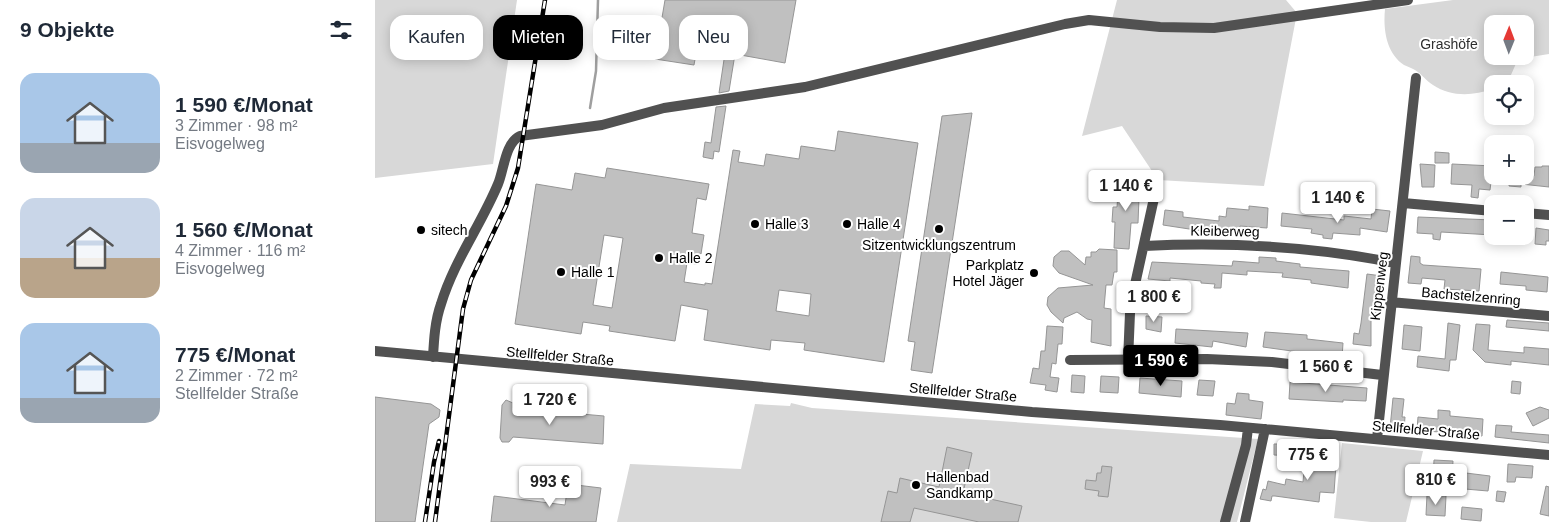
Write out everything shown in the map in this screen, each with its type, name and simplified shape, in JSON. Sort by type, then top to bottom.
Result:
[{"type":"street","points":[[433,357],[437,319],[445,292],[464,250],[489,205],[511,144],[517,138],[602,124],[664,108],[805,87],[1065,24],[1089,20],[1159,27],[1214,28],[1408,0]]},
{"type":"street","name":"Kippenweg","points":[[1377,439],[1382,375],[1416,78]]},
{"type":"street","points":[[1128,361],[1130,313],[1158,180]]},
{"type":"street","points":[[1403,203],[1484,209]]},
{"type":"street","points":[[1534,214],[1549,215]]},
{"type":"street","name":"Kleiberweg","points":[[1144,246],[1188,244],[1269,246],[1351,254],[1395,263]]},
{"type":"street","name":"Bachstelzenring","points":[[1390,302],[1549,316]]},
{"type":"street","name":"Stellfelder Straße","points":[[375,351],[476,362],[1032,412],[1248,428],[1549,454]]},
{"type":"street","points":[[1070,360],[1272,362],[1382,375]]},
{"type":"street","points":[[1225,522],[1246,445],[1248,428]]},
{"type":"street","points":[[1245,522],[1265,430]]},
{"type":"green space","points":[[375,0],[517,0],[515,15],[493,15],[493,60],[508,60],[493,164],[375,178]]},
{"type":"green space","points":[[1117,0],[1286,0],[1297,13],[1264,186],[1158,180],[1122,126],[1082,136]]},
{"type":"green space","name":"Grashöfe","points":[[1453,0],[1549,0],[1549,54],[1534,56],[1534,15],[1484,15],[1484,65],[1515,65],[1511,75],[1484,75],[1484,91],[1477,93],[1447,92],[1428,82],[1413,69],[1398,60],[1387,40],[1385,9]]},
{"type":"green space","points":[[791,403],[812,408],[1258,439],[1237,522],[617,522],[630,464],[741,469],[755,404],[790,406]]},
{"type":"green space","points":[[1342,443],[1423,451],[1406,522],[1371,522],[1334,518]]},
{"type":"building","points":[[665,0],[796,0],[785,63],[748,56],[748,15],[679,15],[679,60],[695,60],[694,65],[662,60],[669,60],[669,15],[662,15]]},
{"type":"building","points":[[724,60],[734,60],[729,91],[719,93]]},
{"type":"building","points":[[726,106],[719,152],[714,151],[713,159],[703,157],[705,142],[711,143],[716,107]]},
{"type":"building","name":"Sitzentwicklungszentrum","points":[[972,113],[932,373],[911,370],[915,342],[908,341],[942,116]]},
{"type":"building","points":[[838,131],[918,143],[884,362],[804,350],[805,343],[771,340],[770,350],[704,340],[708,310],[681,305],[675,341],[609,331],[610,326],[583,322],[581,334],[515,324],[536,184],[572,190],[575,173],[605,178],[607,168],[709,184],[706,200],[697,198],[692,233],[704,235],[701,254],[699,253],[697,264],[687,263],[684,282],[705,285],[705,283],[712,284],[733,150],[740,151],[738,162],[764,166],[766,154],[799,159],[801,146],[835,151]],"holes":[[[604,235],[623,238],[612,308],[593,305]],[[779,290],[811,294],[809,316],[776,311]]]},
{"type":"building","points":[[1435,152],[1449,153],[1449,163],[1435,163]]},
{"type":"building","points":[[1420,164],[1435,165],[1434,187],[1422,187]]},
{"type":"building","points":[[1452,164],[1484,166],[1484,185],[1491,185],[1490,190],[1479,189],[1478,198],[1471,197],[1472,185],[1451,184]]},
{"type":"building","points":[[1549,166],[1549,187],[1530,185],[1534,185],[1535,167]]},
{"type":"building","points":[[1119,181],[1144,183],[1143,197],[1139,197],[1138,223],[1131,223],[1129,249],[1114,248],[1115,222],[1112,222],[1113,207],[1117,207]]},
{"type":"building","points":[[1521,185],[1521,187],[1509,186]]},
{"type":"building","points":[[1249,206],[1268,208],[1267,228],[1240,226],[1239,233],[1230,232],[1230,229],[1209,227],[1209,232],[1163,225],[1165,210],[1183,212],[1183,217],[1219,221],[1219,216],[1226,217],[1227,208],[1249,210]]},
{"type":"building","points":[[1372,209],[1390,211],[1387,232],[1360,228],[1360,235],[1333,233],[1332,239],[1323,238],[1323,235],[1311,233],[1312,229],[1281,226],[1282,213],[1344,220],[1344,216],[1371,219]]},
{"type":"building","points":[[1418,217],[1484,220],[1484,234],[1441,232],[1440,240],[1433,239],[1433,234],[1417,233]]},
{"type":"building","points":[[1536,228],[1549,230],[1549,241],[1546,241],[1546,245],[1535,244]]},
{"type":"building","points":[[1099,249],[1117,250],[1117,272],[1114,272],[1112,285],[1106,285],[1104,308],[1111,309],[1111,346],[1091,342],[1092,320],[1077,312],[1064,318],[1063,323],[1051,312],[1047,305],[1048,297],[1058,288],[1093,285],[1059,273],[1053,266],[1054,257],[1061,251],[1069,251],[1085,265],[1086,257],[1091,257],[1091,252],[1096,252]]},
{"type":"building","points":[[1411,256],[1420,257],[1420,263],[1423,265],[1481,269],[1479,291],[1444,289],[1445,280],[1422,278],[1421,284],[1408,283]]},
{"type":"building","points":[[1259,257],[1276,258],[1276,261],[1300,264],[1300,267],[1349,271],[1348,288],[1311,283],[1311,280],[1282,277],[1283,273],[1247,271],[1247,275],[1222,273],[1221,288],[1214,288],[1215,284],[1201,283],[1201,281],[1170,278],[1170,281],[1148,279],[1152,262],[1232,266],[1233,261],[1259,263]]},
{"type":"building","points":[[1501,272],[1548,277],[1547,292],[1526,290],[1526,286],[1500,284]]},
{"type":"building","points":[[1367,274],[1382,276],[1380,297],[1376,297],[1376,316],[1371,316],[1371,346],[1353,344],[1354,333],[1359,334]]},
{"type":"building","points":[[1146,316],[1162,317],[1161,332],[1146,329]]},
{"type":"building","points":[[1507,320],[1549,323],[1549,331],[1506,327]]},
{"type":"building","points":[[1448,323],[1460,325],[1456,360],[1450,360],[1449,371],[1417,367],[1418,356],[1445,359]]},
{"type":"building","points":[[1476,324],[1490,325],[1488,350],[1524,353],[1524,347],[1549,349],[1549,365],[1511,361],[1511,365],[1485,362],[1473,350]]},
{"type":"building","points":[[1404,325],[1422,327],[1420,351],[1402,349]]},
{"type":"building","points":[[1047,326],[1063,327],[1062,344],[1058,344],[1056,364],[1052,363],[1050,377],[1059,378],[1057,392],[1045,390],[1046,385],[1030,383],[1033,368],[1039,369],[1041,351],[1045,351]]},
{"type":"building","points":[[1176,329],[1248,333],[1246,347],[1213,341],[1212,347],[1175,343]]},
{"type":"building","points":[[1265,332],[1307,335],[1307,339],[1343,343],[1342,358],[1263,347]]},
{"type":"building","points":[[1072,375],[1085,376],[1084,393],[1071,392]]},
{"type":"building","points":[[1101,376],[1119,377],[1118,393],[1100,392]]},
{"type":"building","points":[[1140,378],[1182,381],[1181,397],[1139,393]]},
{"type":"building","points":[[1199,380],[1215,381],[1213,396],[1197,395]]},
{"type":"building","points":[[1512,381],[1521,382],[1520,394],[1511,393]]},
{"type":"building","points":[[1290,382],[1367,388],[1366,401],[1343,400],[1343,402],[1289,399]]},
{"type":"building","points":[[1237,393],[1249,394],[1249,400],[1263,402],[1261,419],[1226,415],[1227,403],[1235,404]]},
{"type":"building","points":[[375,397],[431,404],[440,410],[439,417],[429,424],[415,522],[375,522]]},
{"type":"building","points":[[1393,398],[1404,399],[1402,417],[1405,417],[1404,429],[1390,428]]},
{"type":"building","points":[[506,400],[513,403],[513,408],[604,416],[603,444],[513,437],[509,442],[502,442],[500,438],[502,405]]},
{"type":"building","points":[[1540,407],[1549,410],[1549,418],[1533,426],[1526,413]]},
{"type":"building","points":[[1438,410],[1450,411],[1450,416],[1483,419],[1482,436],[1417,430],[1418,417],[1438,419]]},
{"type":"building","points":[[1496,425],[1512,426],[1511,432],[1549,435],[1549,443],[1495,437]]},
{"type":"building","points":[[1280,442],[1288,442],[1287,449],[1296,449],[1295,456],[1274,455],[1274,444],[1280,444]]},
{"type":"building","name":"Hallenbad Sandkamp","points":[[947,447],[972,453],[963,493],[1022,506],[1018,522],[979,522],[914,508],[910,522],[881,522],[888,491],[897,493],[900,478],[939,487]]},
{"type":"building","points":[[1326,449],[1337,450],[1334,493],[1320,492],[1319,502],[1275,496],[1272,496],[1271,501],[1260,499],[1263,489],[1266,490],[1268,481],[1285,485],[1286,479],[1303,482],[1305,460],[1311,460],[1311,458],[1325,459]]},
{"type":"building","points":[[1434,460],[1453,461],[1452,481],[1433,480]]},
{"type":"building","points":[[1508,464],[1533,466],[1532,478],[1516,477],[1515,482],[1507,482]]},
{"type":"building","points":[[1102,466],[1112,467],[1108,497],[1098,496],[1099,491],[1085,489],[1086,480],[1096,481],[1097,473],[1101,473]]},
{"type":"building","points":[[1466,473],[1490,476],[1488,491],[1465,489]]},
{"type":"building","points":[[568,484],[601,488],[596,522],[491,522],[494,496],[565,505]]},
{"type":"building","points":[[1546,486],[1549,487],[1549,516],[1540,514]]},
{"type":"building","points":[[1497,491],[1506,492],[1504,502],[1496,501]]},
{"type":"building","points":[[1427,495],[1446,496],[1445,516],[1426,515]]},
{"type":"building","points":[[1462,507],[1482,509],[1481,521],[1461,519]]},
{"type":"waterway","points":[[590,108],[596,71],[598,0]]},
{"type":"railway","points":[[435,522],[463,309],[471,280],[506,206],[518,168],[545,0]]},
{"type":"railway","points":[[425,522],[439,441]]},
{"type":"place","name":"Halle 3","points":[[755,224]]},
{"type":"place","name":"Halle 4","points":[[847,224]]},
{"type":"place","name":"Sitzentwicklungszentrum","points":[[939,229]]},
{"type":"place","name":"sitech","points":[[421,230]]},
{"type":"place","name":"Halle 2","points":[[659,258]]},
{"type":"place","name":"Halle 1","points":[[561,272]]},
{"type":"place","name":"Parkplatz Hotel Jäger","points":[[1034,273]]},
{"type":"place","name":"Hallenbad Sandkamp","points":[[916,485]]}]
